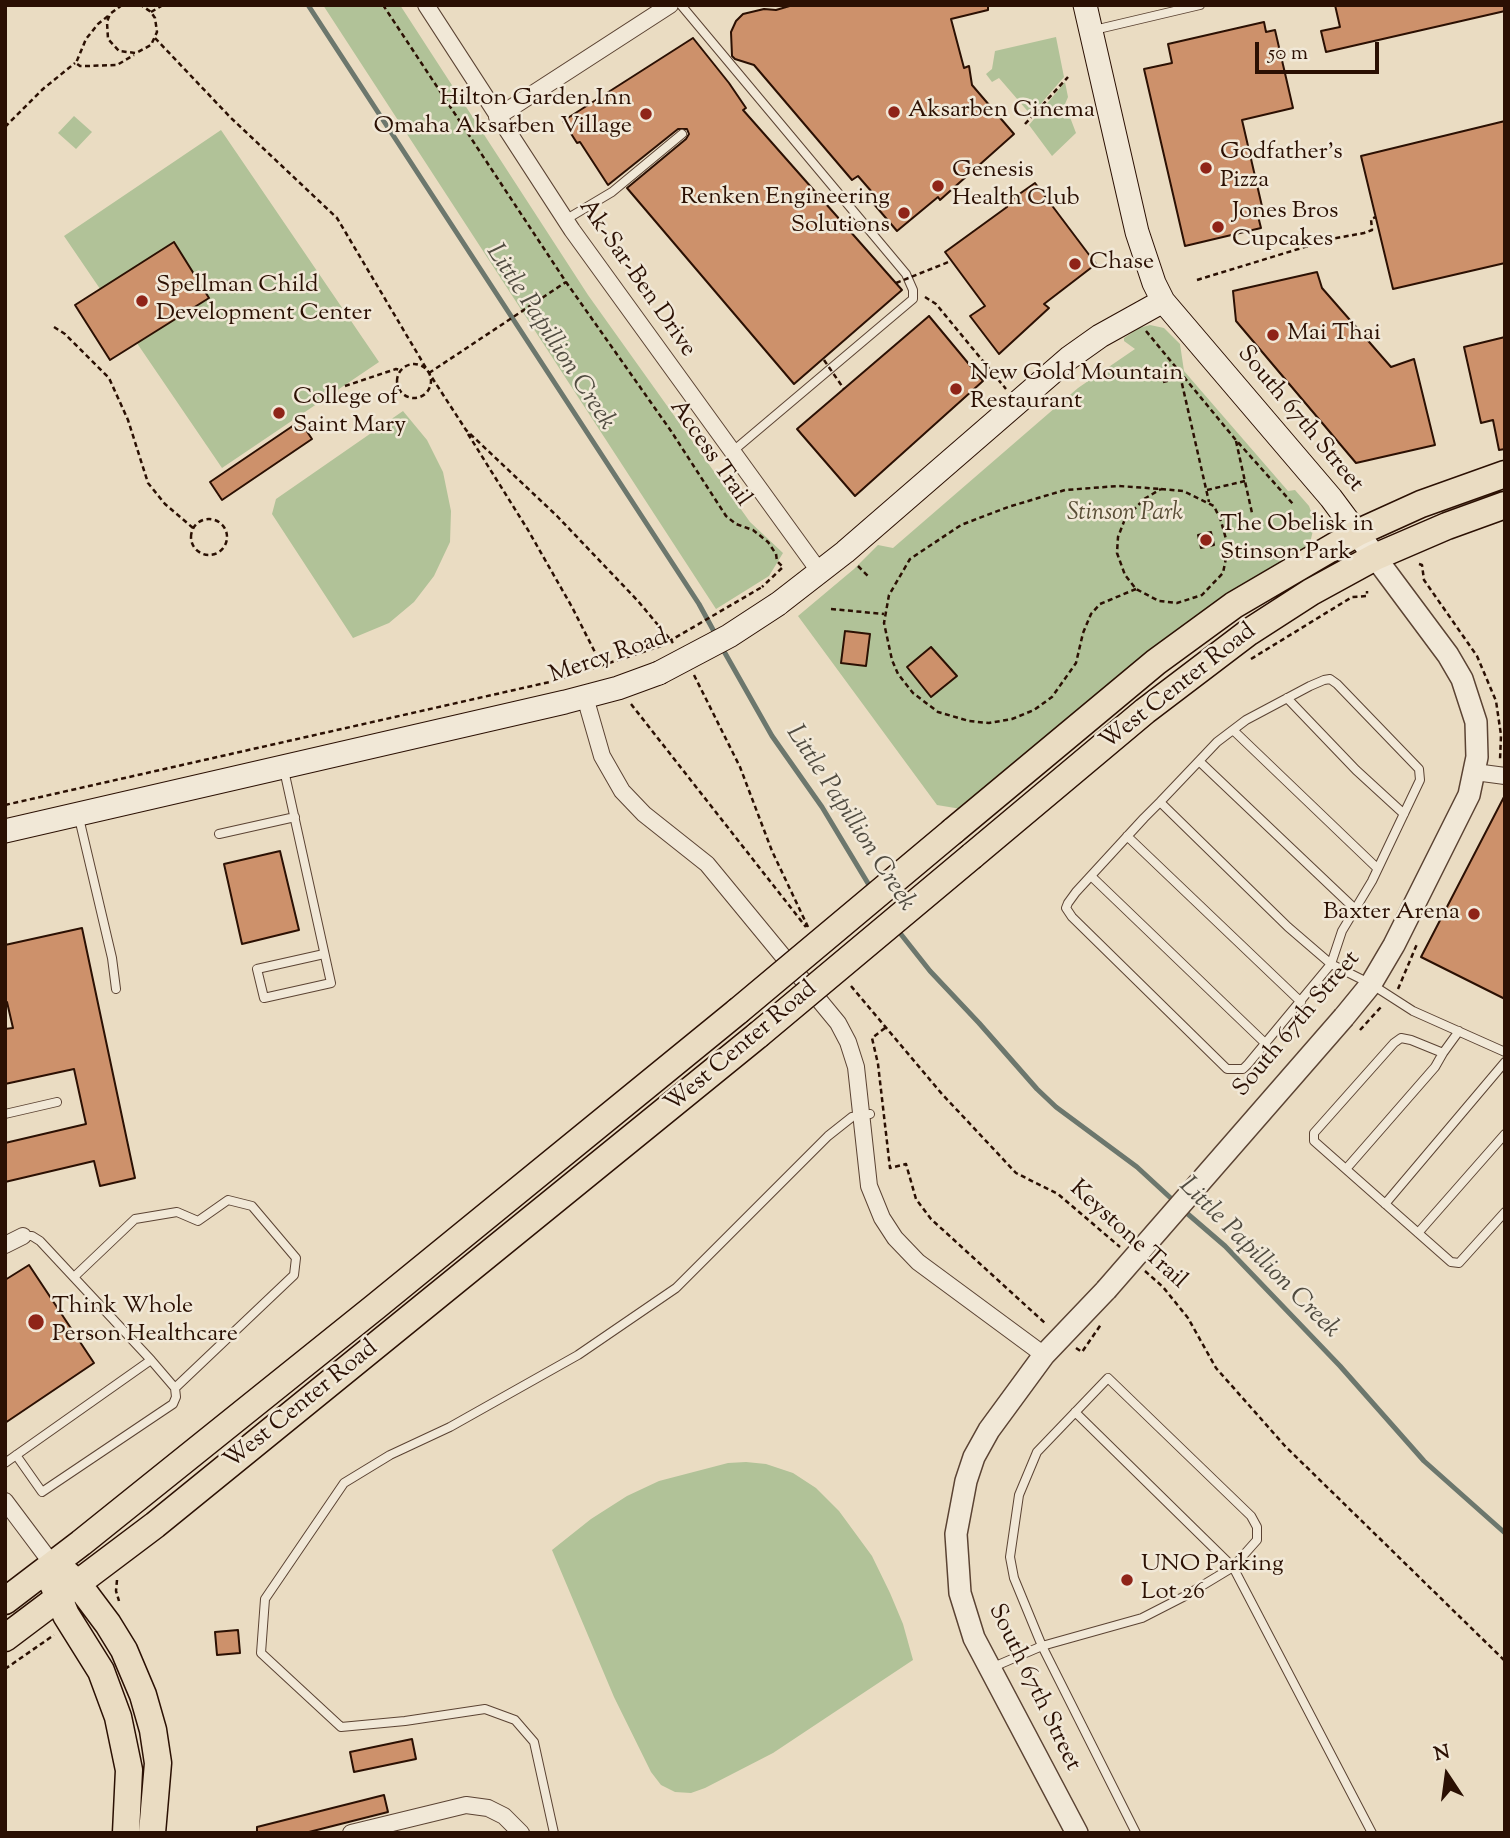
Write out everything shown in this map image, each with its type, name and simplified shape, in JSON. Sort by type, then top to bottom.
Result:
[{"type":"main road","name":"South 67th Street","points":[[1085,5],[1137,232],[1154,284],[1163,301],[1331,498],[1375,557]]},
{"type":"main road","name":"Mercy Road","points":[[5,831],[585,697],[659,673],[729,636],[778,604],[872,530],[1069,358],[1100,336],[1163,301]]},
{"type":"main road","name":"West Center Road","points":[[5,1601],[407,1281],[738,1011],[1156,662],[1202,627],[1266,585],[1357,533],[1422,504],[1505,474]]},
{"type":"main road","name":"West Center Road","points":[[5,1638],[240,1457],[758,1035],[1145,711],[1215,656],[1303,598],[1375,557],[1505,505]]},
{"type":"main road","points":[[53,1565],[53,1582],[68,1592],[124,1650],[147,1709],[158,1763],[152,1833]]},
{"type":"main road","points":[[68,1592],[118,1717],[129,1770],[126,1833]]},
{"type":"street","name":"Ak-Sar-Ben Drive","points":[[426,5],[565,220],[819,571]]},
{"type":"street","points":[[497,117],[670,5]]},
{"type":"street","name":"South 67th Street","points":[[1077,1833],[970,1628],[960,1593],[956,1552],[959,1510],[970,1468],[983,1440],[1003,1408],[1044,1355],[1105,1290],[1371,984],[1394,945],[1465,803],[1475,772],[1476,722],[1462,679],[1448,655],[1375,557]]},
{"type":"street","points":[[585,697],[598,746],[622,791],[644,814],[681,842],[718,876],[838,1023],[854,1059],[866,1115],[870,1190],[882,1218],[895,1238],[918,1262],[1044,1355]]},
{"type":"street","points":[[1475,772],[1505,776]]},
{"type":"street","points":[[5,1245],[23,1236]]},
{"type":"street","points":[[5,1501],[53,1565]]},
{"type":"street","points":[[351,1833],[466,1805],[488,1808],[504,1816],[520,1833]]},
{"type":"lane","points":[[681,5],[906,274],[913,290],[913,299],[731,452]]},
{"type":"lane","points":[[1091,31],[1200,5]]},
{"type":"lane","points":[[565,220],[612,192],[682,134]]},
{"type":"lane","points":[[1330,679],[1419,769],[1420,780],[1377,868],[1342,931],[1331,964],[1243,1069],[1227,1069],[1072,917],[1066,908],[1068,902],[1128,836],[1199,761],[1233,730],[1287,698],[1330,679]]},
{"type":"lane","points":[[1287,698],[1356,771],[1404,814]]},
{"type":"lane","points":[[1233,730],[1377,868]]},
{"type":"lane","points":[[1199,761],[1355,909]]},
{"type":"lane","points":[[284,767],[331,983],[264,998],[257,969],[324,954]]},
{"type":"lane","points":[[1160,802],[1269,909],[1331,964],[1371,984],[1413,1011],[1505,1052]]},
{"type":"lane","points":[[78,814],[112,958],[116,989]]},
{"type":"lane","points":[[219,834],[295,817]]},
{"type":"lane","points":[[1128,836],[1301,1002]]},
{"type":"lane","points":[[1091,876],[1266,1044]]},
{"type":"lane","points":[[1346,1169],[1435,1067],[1459,1031]]},
{"type":"lane","points":[[1443,1053],[1401,1038],[1314,1133],[1314,1140],[1451,1262],[1459,1263],[1505,1212]]},
{"type":"lane","points":[[1385,1204],[1505,1062]]},
{"type":"lane","points":[[5,1114],[57,1102]]},
{"type":"lane","points":[[554,1833],[534,1742],[515,1720],[485,1709],[341,1727],[261,1653],[265,1599],[344,1483],[390,1455],[450,1427],[578,1355],[676,1288],[828,1136],[852,1117],[866,1115]]},
{"type":"lane","points":[[1418,1233],[1505,1135]]},
{"type":"lane","points":[[74,1277],[135,1219],[177,1212],[198,1221],[228,1200],[252,1206],[296,1258],[294,1275],[175,1388]]},
{"type":"lane","points":[[16,1455],[43,1492],[173,1404],[176,1397],[175,1388],[151,1360],[40,1241],[32,1236],[23,1236]]},
{"type":"lane","points":[[5,1463],[151,1360]]},
{"type":"lane","points":[[989,1668],[1042,1646],[1142,1618],[1233,1567],[1257,1540],[1257,1527],[1251,1516],[1108,1378],[1037,1452],[1019,1494],[1010,1557],[1014,1578],[1042,1646],[1136,1833]]},
{"type":"lane","points":[[1075,1412],[1233,1567],[1372,1833]]},
{"type":"path","points":[[5,127],[43,89],[76,63],[86,39],[98,24],[122,5]]},
{"type":"path","points":[[76,63],[79,66],[117,65],[150,45],[155,38],[157,25],[151,12],[141,5]]},
{"type":"path","points":[[151,12],[163,5]]},
{"type":"path","points":[[383,5],[566,282],[452,355],[429,373]]},
{"type":"path","points":[[110,15],[106,30],[113,46],[128,53],[136,53]]},
{"type":"path","points":[[155,38],[230,117],[337,218],[547,563],[603,667]]},
{"type":"path","points":[[1025,124],[1068,77]]},
{"type":"path","points":[[1197,280],[1331,239],[1364,233],[1372,230],[1371,219],[1376,218]]},
{"type":"path","points":[[896,283],[951,261]]},
{"type":"path","name":"Access Trail","points":[[5,805],[554,681],[603,667],[661,646],[762,587],[783,568],[768,542],[753,530],[736,524],[726,516],[671,430],[566,282]]},
{"type":"path","points":[[913,290],[936,304],[1018,403]]},
{"type":"path","points":[[54,327],[65,334],[109,378],[128,420],[148,483],[165,504],[193,528]]},
{"type":"path","points":[[1145,329],[1183,378],[1293,504]]},
{"type":"path","points":[[824,360],[844,389]]},
{"type":"path","points":[[416,365],[429,373],[430,388],[423,396],[413,399],[403,395],[397,386],[401,370],[405,367],[416,365]]},
{"type":"path","points":[[345,386],[396,369],[401,370]]},
{"type":"path","points":[[1163,382],[1183,378]]},
{"type":"path","points":[[1183,378],[1210,504]]},
{"type":"path","points":[[1235,439],[1252,513]]},
{"type":"path","points":[[1207,490],[1245,481]]},
{"type":"path","points":[[1136,589],[1100,604],[1091,614],[1076,663],[1052,697],[1034,710],[1012,719],[989,723],[969,721],[938,712],[913,694],[898,674],[892,660],[884,623],[889,595],[910,559],[961,525],[990,513],[1065,490],[1119,486],[1161,489],[1183,491],[1214,506],[1226,539],[1227,554],[1223,573],[1202,595],[1177,603],[1159,601],[1136,589],[1125,575],[1117,553],[1118,537],[1125,519],[1135,507],[1161,489]]},
{"type":"path","points":[[203,520],[219,521],[226,530],[225,547],[209,555],[197,550],[191,540],[193,528],[203,520]]},
{"type":"path","points":[[857,565],[868,576]]},
{"type":"path","points":[[1243,664],[1352,597],[1367,596],[1367,591]]},
{"type":"path","points":[[831,609],[885,614]]},
{"type":"path","points":[[618,688],[811,932]]},
{"type":"path","name":"Keystone Trail","points":[[844,976],[942,1094],[1016,1173],[1058,1194],[1125,1252]]},
{"type":"path","points":[[885,1028],[872,1038],[878,1064],[890,1168],[906,1164],[916,1199],[931,1219],[1082,1352],[1108,1314]]},
{"type":"path","name":"Keystone Trail","points":[[1144,1269],[1163,1287],[1188,1318],[1216,1368],[1285,1446],[1505,1661]]},
{"type":"green space","points":[[323,5],[400,5],[588,295],[750,522],[783,553],[769,576],[716,609]]},
{"type":"green space","points":[[1056,37],[1064,77],[1031,115],[999,78],[992,82],[986,74],[992,69],[995,51]]},
{"type":"green space","points":[[1065,82],[1068,97],[1065,104],[1076,133],[1052,156],[1029,125]]},
{"type":"green space","points":[[74,116],[92,132],[76,149],[58,133]]},
{"type":"green space","points":[[221,130],[379,362],[222,468],[64,236]]},
{"type":"green space","name":"Stinson Park","points":[[1150,325],[1164,328],[1180,344],[1184,371],[1288,491],[1295,490],[1309,506],[1315,522],[1310,543],[1306,549],[961,809],[937,805],[798,616],[878,545],[893,548],[1078,388],[1135,349],[1124,341],[1124,338],[1139,328]]},
{"type":"green space","points":[[403,411],[427,440],[443,472],[451,511],[450,542],[434,576],[414,602],[389,623],[353,638],[272,514],[276,499]]},
{"type":"green space","points":[[728,1463],[766,1464],[793,1473],[816,1488],[839,1511],[872,1556],[903,1624],[913,1660],[773,1753],[705,1788],[691,1793],[675,1792],[661,1785],[651,1772],[614,1697],[552,1550],[591,1519],[627,1496],[659,1481]]},
{"type":"building","name":"Aksarben Cinema","points":[[793,5],[988,5],[988,10],[951,19],[964,68],[969,66],[972,85],[1014,134],[940,200],[938,197],[897,231],[873,203],[878,199],[858,176],[852,180],[754,65],[732,56],[731,32],[743,14]]},
{"type":"building","points":[[1335,5],[1505,5],[1505,11],[1326,52],[1321,31],[1340,27]]},
{"type":"building","points":[[1264,22],[1266,32],[1275,30],[1293,108],[1242,120],[1264,215],[1258,216],[1261,228],[1185,246],[1144,69],[1172,63],[1168,44]]},
{"type":"building","points":[[693,38],[729,83],[746,108],[743,110],[902,290],[794,384],[627,188],[686,139],[689,134],[687,129],[678,129],[608,185],[563,121]]},
{"type":"building","points":[[1505,121],[1505,263],[1393,289],[1361,156]]},
{"type":"building","points":[[1035,183],[1096,264],[1044,304],[1049,308],[999,354],[970,316],[985,306],[945,252]]},
{"type":"building","name":"Spellman Child Development Center","points":[[174,242],[209,298],[110,360],[75,305]]},
{"type":"building","points":[[1317,272],[1322,288],[1391,367],[1414,359],[1435,445],[1356,463],[1236,321],[1233,291]]},
{"type":"building","points":[[929,316],[983,381],[855,496],[797,429]]},
{"type":"building","points":[[1505,337],[1505,449],[1499,450],[1493,420],[1481,423],[1464,347]]},
{"type":"building","points":[[300,421],[312,439],[222,500],[210,482]]},
{"type":"building","name":"The Obelisk in Stinson Park","points":[[1211,532],[1214,545],[1201,548],[1198,535]]},
{"type":"building","points":[[845,631],[870,634],[866,666],[841,663]]},
{"type":"building","points":[[931,647],[957,676],[931,697],[907,667]]},
{"type":"building","name":"Baxter Arena","points":[[1505,795],[1505,999],[1421,957]]},
{"type":"building","points":[[280,851],[299,930],[242,944],[224,864]]},
{"type":"building","points":[[82,928],[135,1178],[100,1186],[94,1161],[5,1182],[5,1143],[86,1124],[74,1069],[5,1084],[5,1029],[13,1028],[5,1002],[5,945]]},
{"type":"building","name":"Think Whole Person Healthcare","points":[[29,1265],[94,1363],[5,1423],[5,1280]]},
{"type":"building","points":[[238,1630],[240,1653],[217,1655],[215,1632]]},
{"type":"building","points":[[412,1739],[416,1759],[354,1772],[350,1752]]},
{"type":"building","points":[[384,1795],[388,1812],[305,1833],[257,1833],[257,1827]]},
{"type":"waterway","name":"Little Papillion Creek","points":[[308,5],[699,604],[717,637]]},
{"type":"waterway","name":"Little Papillion Creek","points":[[721,646],[772,736],[822,807],[872,890]]},
{"type":"waterway","name":"Little Papillion Creek","points":[[896,928],[930,971],[1037,1089],[1056,1107],[1137,1167],[1175,1202]]},
{"type":"waterway","name":"Little Papillion Creek","points":[[1182,1209],[1225,1246],[1340,1366],[1424,1461],[1505,1533]]},
{"type":"place","name":"Aksarben Cinema","points":[[894,112]]},
{"type":"place","name":"Hilton Garden Inn Omaha Aksarben Village","points":[[646,114]]},
{"type":"place","name":"Godfather's Pizza","points":[[1206,168]]},
{"type":"place","name":"Genesis Health Club","points":[[938,186]]},
{"type":"place","name":"Renken Engineering Solutions","points":[[904,213]]},
{"type":"place","name":"Jones Bros Cupcakes","points":[[1218,227]]},
{"type":"place","name":"Chase","points":[[1075,264]]},
{"type":"place","name":"Spellman Child Development Center","points":[[142,301]]},
{"type":"place","name":"Mai Thai","points":[[1273,335]]},
{"type":"place","name":"New Gold Mountain Restaurant","points":[[956,389]]},
{"type":"place","name":"College of Saint Mary","points":[[279,413]]},
{"type":"place","name":"The Obelisk in Stinson Park","points":[[1206,540]]},
{"type":"place","name":"Baxter Arena","points":[[1474,914]]},
{"type":"place","name":"Think Whole Person Healthcare","points":[[36,1322]]},
{"type":"place","name":"UNO Parking Lot 26","points":[[1127,1580]]}]
